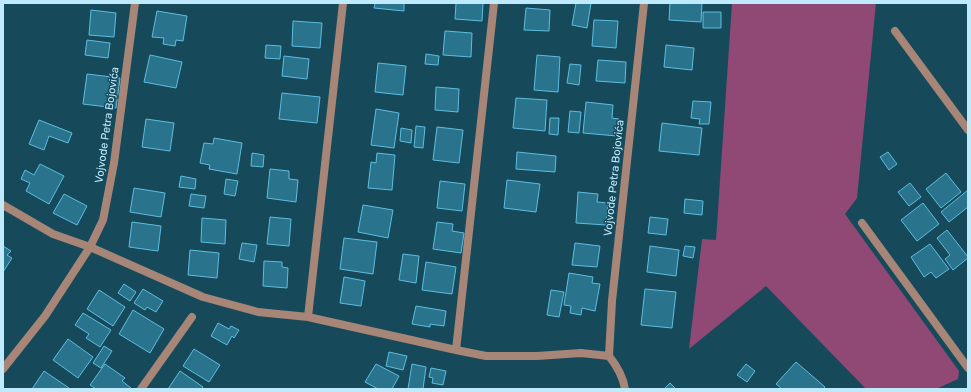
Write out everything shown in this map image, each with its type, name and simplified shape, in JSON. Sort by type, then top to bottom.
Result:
[{"type":"street","name":"Vojvode Petra Bojovića","points":[[3,370],[45,316],[90,247],[103,220],[114,163],[135,3]]},
{"type":"street","points":[[308,317],[343,3]]},
{"type":"street","points":[[456,350],[494,3]]},
{"type":"street","name":"Vojvode Petra Bojovića","points":[[609,356],[612,301],[644,3]]},
{"type":"street","points":[[895,31],[968,130]]},
{"type":"street","points":[[3,205],[53,234],[90,247],[203,297],[258,312],[308,317],[486,356],[537,356],[581,353],[609,356],[619,370],[625,389]]},
{"type":"street","points":[[862,223],[968,368]]},
{"type":"street","points":[[141,389],[192,317]]},
{"type":"shaded area","points":[[732,3],[876,3],[857,198],[845,214],[959,371],[958,379],[936,389],[866,389],[766,286],[689,349],[702,239],[716,240]]},
{"type":"building","points":[[375,3],[404,3],[404,11],[374,8]]},
{"type":"building","points":[[456,3],[483,3],[482,21],[455,19]]},
{"type":"building","points":[[576,3],[591,3],[587,28],[572,25]]},
{"type":"building","points":[[670,3],[702,3],[701,22],[669,20]]},
{"type":"building","points":[[526,8],[550,10],[549,31],[524,30]]},
{"type":"building","points":[[91,10],[116,13],[114,37],[89,35]]},
{"type":"building","points":[[157,11],[187,16],[183,41],[176,40],[175,46],[163,44],[164,38],[152,37]]},
{"type":"building","points":[[703,12],[721,12],[721,28],[703,28]]},
{"type":"building","points":[[594,20],[618,21],[616,48],[592,46]]},
{"type":"building","points":[[293,21],[322,23],[320,48],[292,46]]},
{"type":"building","points":[[445,31],[472,33],[471,57],[443,55]]},
{"type":"building","points":[[87,40],[110,43],[108,58],[85,55]]},
{"type":"building","points":[[266,45],[281,46],[280,59],[265,58]]},
{"type":"building","points":[[666,45],[694,48],[692,70],[664,67]]},
{"type":"building","points":[[426,54],[439,56],[438,65],[425,64]]},
{"type":"building","points":[[150,55],[182,62],[176,88],[144,82]]},
{"type":"building","points":[[537,55],[560,57],[558,92],[534,90]]},
{"type":"building","points":[[284,56],[309,59],[307,79],[282,76]]},
{"type":"building","points":[[598,60],[626,62],[625,83],[596,81]]},
{"type":"building","points":[[378,63],[406,66],[403,95],[375,92]]},
{"type":"building","points":[[570,64],[581,65],[579,85],[567,83]]},
{"type":"building","points":[[87,74],[120,78],[116,108],[83,104]]},
{"type":"building","points":[[436,87],[459,89],[458,112],[435,110]]},
{"type":"building","points":[[282,93],[320,97],[317,123],[279,119]]},
{"type":"building","points":[[516,98],[547,100],[545,131],[513,128]]},
{"type":"building","points":[[693,101],[711,102],[709,124],[699,124],[700,119],[691,118]]},
{"type":"building","points":[[586,102],[613,105],[612,118],[619,119],[617,136],[583,133]]},
{"type":"building","points":[[376,109],[399,113],[394,148],[371,145]]},
{"type":"building","points":[[570,111],[581,112],[579,133],[568,132]]},
{"type":"building","points":[[550,118],[559,118],[558,135],[549,134]]},
{"type":"building","points":[[146,119],[174,123],[170,151],[142,147]]},
{"type":"building","points":[[39,120],[72,133],[68,143],[49,136],[44,150],[29,144]]},
{"type":"building","points":[[662,123],[702,128],[699,155],[659,151]]},
{"type":"building","points":[[416,126],[425,127],[423,148],[414,147]]},
{"type":"building","points":[[437,127],[463,130],[459,163],[433,160]]},
{"type":"building","points":[[401,128],[412,130],[411,143],[400,141]]},
{"type":"building","points":[[214,138],[242,143],[237,174],[209,169],[210,165],[200,163],[204,143],[213,144]]},
{"type":"building","points":[[517,152],[556,156],[555,172],[516,169]]},
{"type":"building","points":[[888,152],[897,164],[889,170],[880,157]]},
{"type":"building","points":[[252,153],[264,155],[263,167],[251,166]]},
{"type":"building","points":[[377,153],[395,155],[392,190],[368,188],[371,162],[376,163]]},
{"type":"building","points":[[40,164],[64,176],[49,204],[26,191],[30,183],[21,179],[25,170],[34,175]]},
{"type":"building","points":[[270,169],[289,171],[289,179],[298,180],[296,202],[267,198]]},
{"type":"building","points":[[946,173],[961,192],[941,208],[926,189]]},
{"type":"building","points":[[181,176],[196,179],[195,189],[179,187]]},
{"type":"building","points":[[226,179],[238,181],[235,196],[224,194]]},
{"type":"building","points":[[507,180],[540,184],[536,212],[504,208]]},
{"type":"building","points":[[440,181],[465,184],[462,211],[437,208]]},
{"type":"building","points":[[910,183],[921,197],[909,206],[898,192]]},
{"type":"building","points":[[134,188],[165,193],[161,217],[130,212]]},
{"type":"building","points":[[968,190],[968,207],[949,222],[941,212]]},
{"type":"building","points":[[578,192],[598,194],[597,202],[608,203],[606,225],[576,223]]},
{"type":"building","points":[[64,194],[87,206],[77,225],[53,213]]},
{"type":"building","points":[[191,194],[206,196],[204,208],[189,206]]},
{"type":"building","points":[[685,199],[703,201],[702,215],[684,213]]},
{"type":"building","points":[[923,203],[939,224],[917,241],[901,220]]},
{"type":"building","points":[[363,205],[393,210],[388,238],[358,232]]},
{"type":"building","points":[[270,217],[291,219],[289,246],[267,244]]},
{"type":"building","points":[[650,217],[668,219],[666,235],[648,233]]},
{"type":"building","points":[[202,218],[226,220],[225,244],[201,242]]},
{"type":"building","points":[[132,222],[161,226],[158,251],[129,247]]},
{"type":"building","points":[[437,222],[453,224],[452,231],[464,233],[461,253],[433,249]]},
{"type":"building","points":[[947,230],[968,257],[953,270],[945,259],[950,255],[937,238]]},
{"type":"building","points":[[344,238],[377,242],[373,274],[340,269]]},
{"type":"building","points":[[242,243],[257,245],[254,262],[239,259]]},
{"type":"building","points":[[575,243],[600,246],[597,267],[572,265]]},
{"type":"building","points":[[930,244],[949,269],[936,278],[931,272],[924,277],[911,257]]},
{"type":"building","points":[[3,246],[11,251],[7,255],[12,258],[3,272]]},
{"type":"building","points":[[650,246],[679,250],[676,276],[647,272]]},
{"type":"building","points":[[685,246],[695,247],[693,258],[683,256]]},
{"type":"building","points":[[190,250],[219,253],[217,278],[188,275]]},
{"type":"building","points":[[403,254],[419,256],[416,283],[399,280]]},
{"type":"building","points":[[264,261],[282,262],[282,267],[288,268],[287,288],[263,286]]},
{"type":"building","points":[[426,262],[456,267],[452,294],[422,290]]},
{"type":"building","points":[[569,273],[593,277],[592,283],[600,284],[595,311],[582,308],[581,315],[570,313],[571,306],[564,305]]},
{"type":"building","points":[[344,277],[365,281],[361,306],[340,303]]},
{"type":"building","points":[[124,284],[136,292],[130,301],[118,293]]},
{"type":"building","points":[[143,289],[163,301],[156,312],[147,307],[145,310],[134,303]]},
{"type":"building","points":[[645,289],[676,292],[672,328],[641,325]]},
{"type":"building","points":[[99,290],[125,307],[113,326],[87,309]]},
{"type":"building","points":[[551,290],[564,292],[559,317],[547,315]]},
{"type":"building","points":[[416,306],[446,311],[444,326],[430,324],[430,327],[412,324]]},
{"type":"building","points":[[133,310],[164,329],[150,353],[119,334]]},
{"type":"building","points":[[83,313],[111,330],[100,347],[86,338],[89,334],[75,325]]},
{"type":"building","points":[[218,323],[229,329],[231,326],[239,330],[234,338],[232,336],[227,345],[211,336]]},
{"type":"building","points":[[68,339],[93,357],[78,378],[53,360]]},
{"type":"building","points":[[104,346],[112,351],[101,368],[93,363]]},
{"type":"building","points":[[194,349],[220,365],[209,382],[183,366]]},
{"type":"building","points":[[389,352],[407,356],[403,370],[386,366]]},
{"type":"building","points":[[796,362],[825,387],[823,389],[782,389],[776,384]]},
{"type":"building","points":[[105,364],[125,378],[122,381],[131,389],[96,389],[90,385]]},
{"type":"building","points":[[376,364],[399,376],[392,389],[378,389],[365,382]]},
{"type":"building","points":[[412,364],[426,367],[423,389],[408,389]]},
{"type":"building","points":[[746,364],[755,371],[747,382],[737,375]]},
{"type":"building","points":[[431,368],[446,371],[443,385],[432,383],[433,378],[429,377]]},
{"type":"building","points":[[44,371],[69,388],[32,389]]},
{"type":"building","points":[[180,371],[203,387],[202,389],[168,389]]},
{"type":"building","points":[[670,383],[676,389],[664,389]]}]
